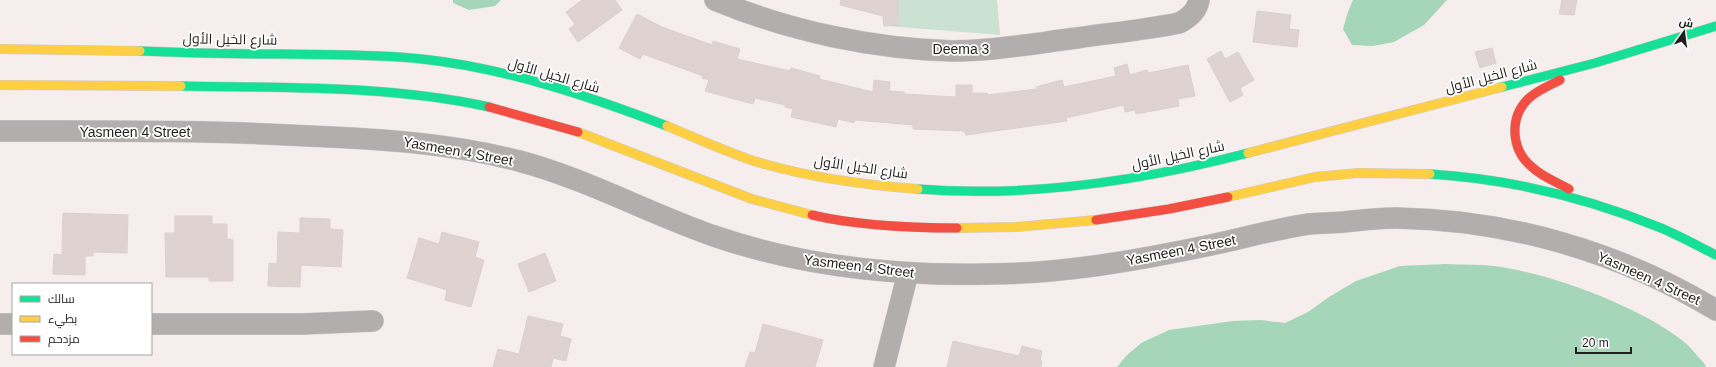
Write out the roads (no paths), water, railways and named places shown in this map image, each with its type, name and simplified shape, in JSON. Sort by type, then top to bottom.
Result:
[{"type":"main road","name":"شارع الخيل الأول","points":[[0,49],[378,55],[443,62],[514,76],[587,97],[719,148],[767,164],[808,175],[865,185],[964,191],[1014,191],[1063,188],[1162,174],[1284,145],[1595,63],[1716,26]]},
{"type":"main road","points":[[1595,63],[1540,90],[1528,99],[1519,112],[1514,127],[1516,142],[1521,156],[1532,168],[1603,206]]},
{"type":"main road","points":[[0,85],[158,86],[379,91],[433,97],[506,111],[576,132],[760,202],[810,215],[860,223],[964,228],[1066,224],[1117,218],[1168,209],[1312,178],[1371,174],[1430,174],[1488,180],[1546,191],[1603,206],[1664,229],[1716,255]]},
{"type":"street","name":"Deema 3","points":[[715,0],[759,16],[834,36],[910,48],[954,50],[998,49],[1174,24],[1187,18],[1194,12],[1199,0]]},
{"type":"street","name":"Yasmeen 4 Street","points":[[0,131],[165,131],[278,134],[391,140],[456,147],[520,161],[583,183],[647,210],[718,237],[787,257],[908,273],[988,274],[1071,269],[1152,257],[1309,224],[1395,218],[1470,223],[1544,237],[1616,260],[1684,291],[1716,310]]},
{"type":"street","points":[[884,367],[908,273]]},
{"type":"street","points":[[152,324],[302,324],[373,321]]},
{"type":"street","points":[[0,324],[12,324]]}]
